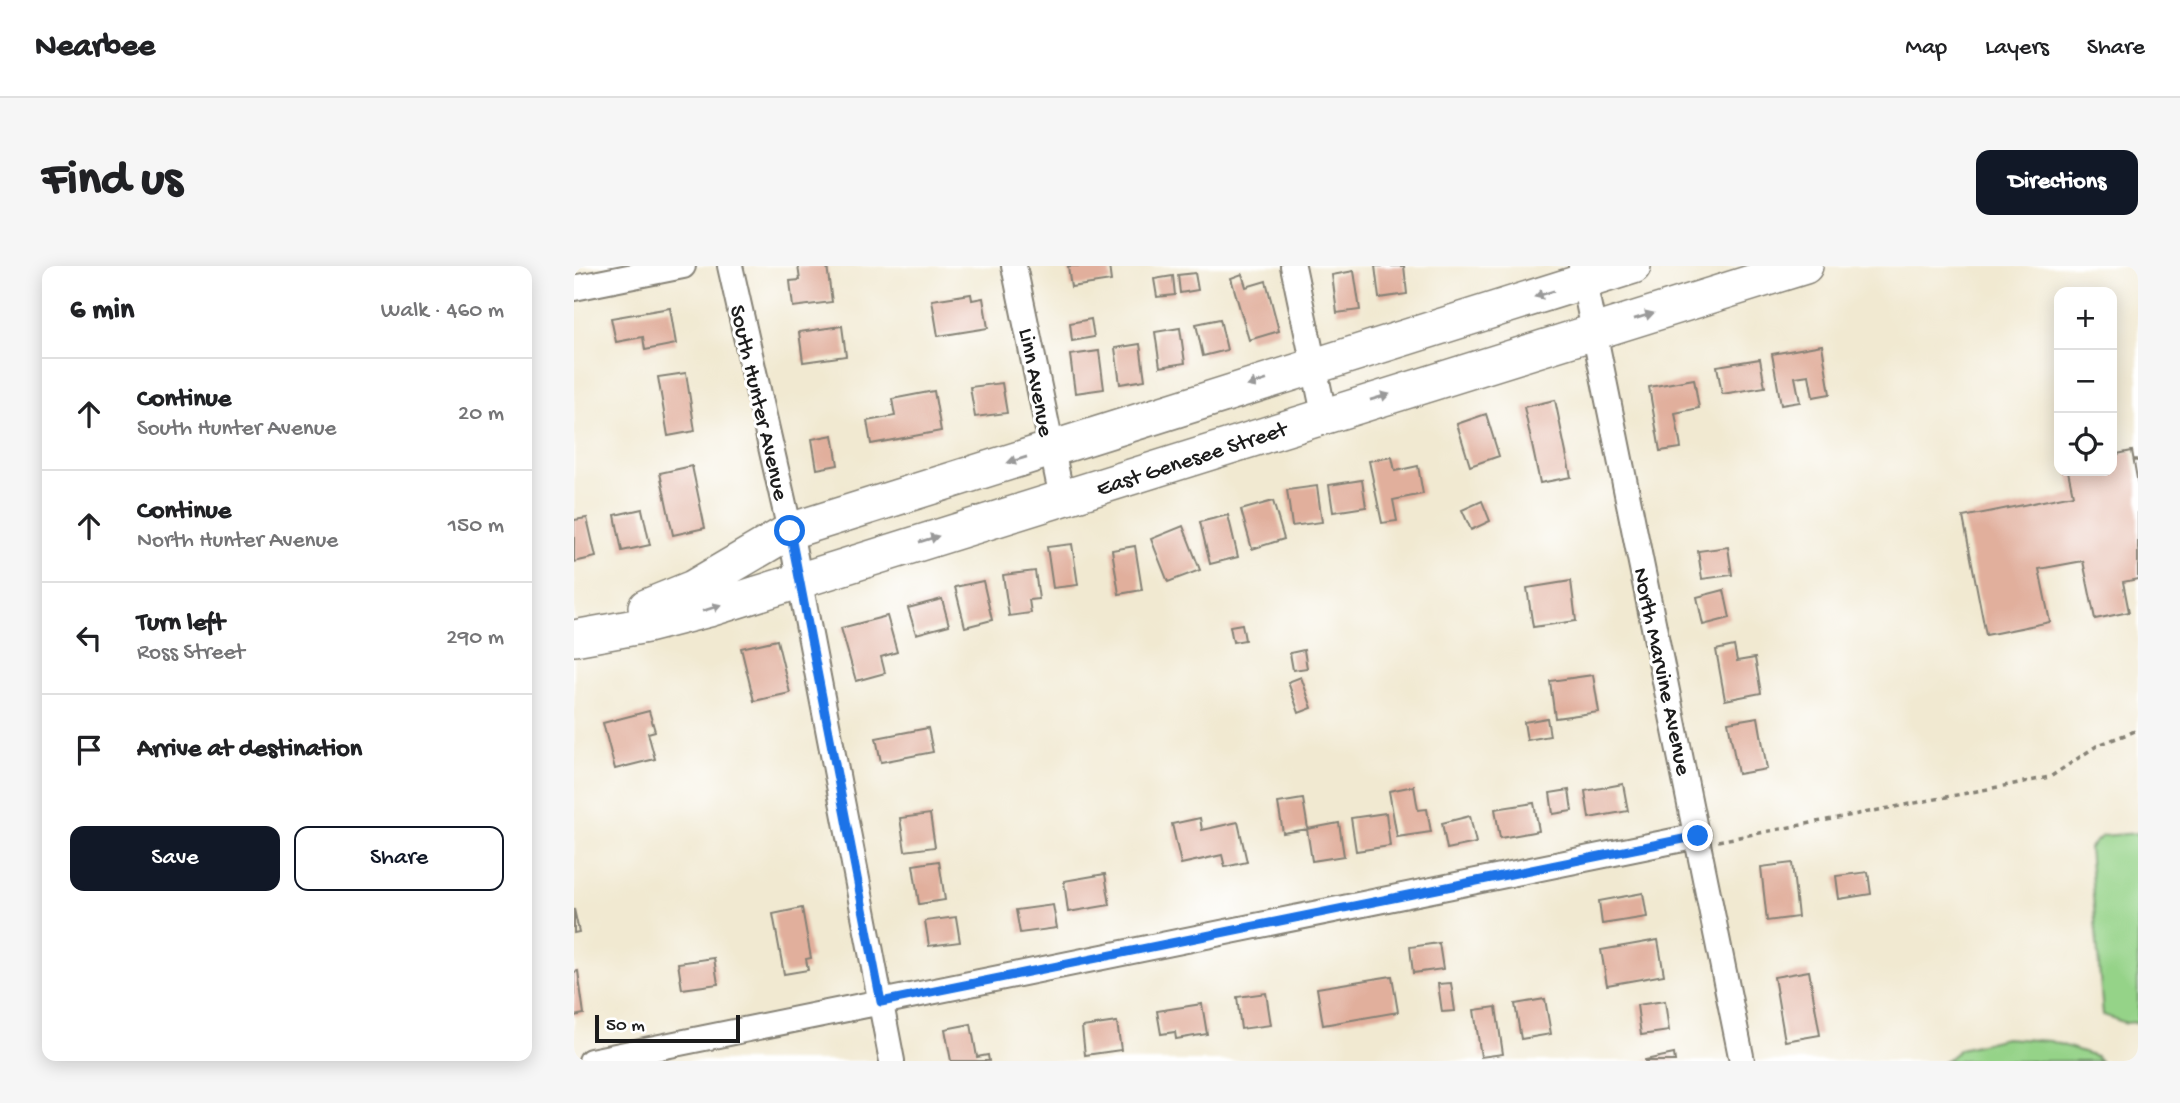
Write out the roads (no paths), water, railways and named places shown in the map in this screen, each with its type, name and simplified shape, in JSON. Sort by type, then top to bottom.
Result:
[{"type":"highway","name":"East Genesee Street","points":[[574,637],[693,588],[790,531],[1313,366],[1582,274],[1633,266]]},
{"type":"highway","name":"East Genesee Street","points":[[574,637],[678,618],[1324,414],[1805,266]]},
{"type":"street","points":[[574,288],[683,266]]},
{"type":"street","name":"South Hunter Avenue","points":[[730,266],[800,579],[892,1061]]},
{"type":"street","name":"Linn Avenue","points":[[1014,266],[1062,498]]},
{"type":"street","points":[[1293,266],[1324,414]]},
{"type":"street","name":"North Marvine Avenue","points":[[1582,274],[1742,1061]]},
{"type":"street","points":[[591,1061],[694,1051],[881,1002],[1698,841]]}]
